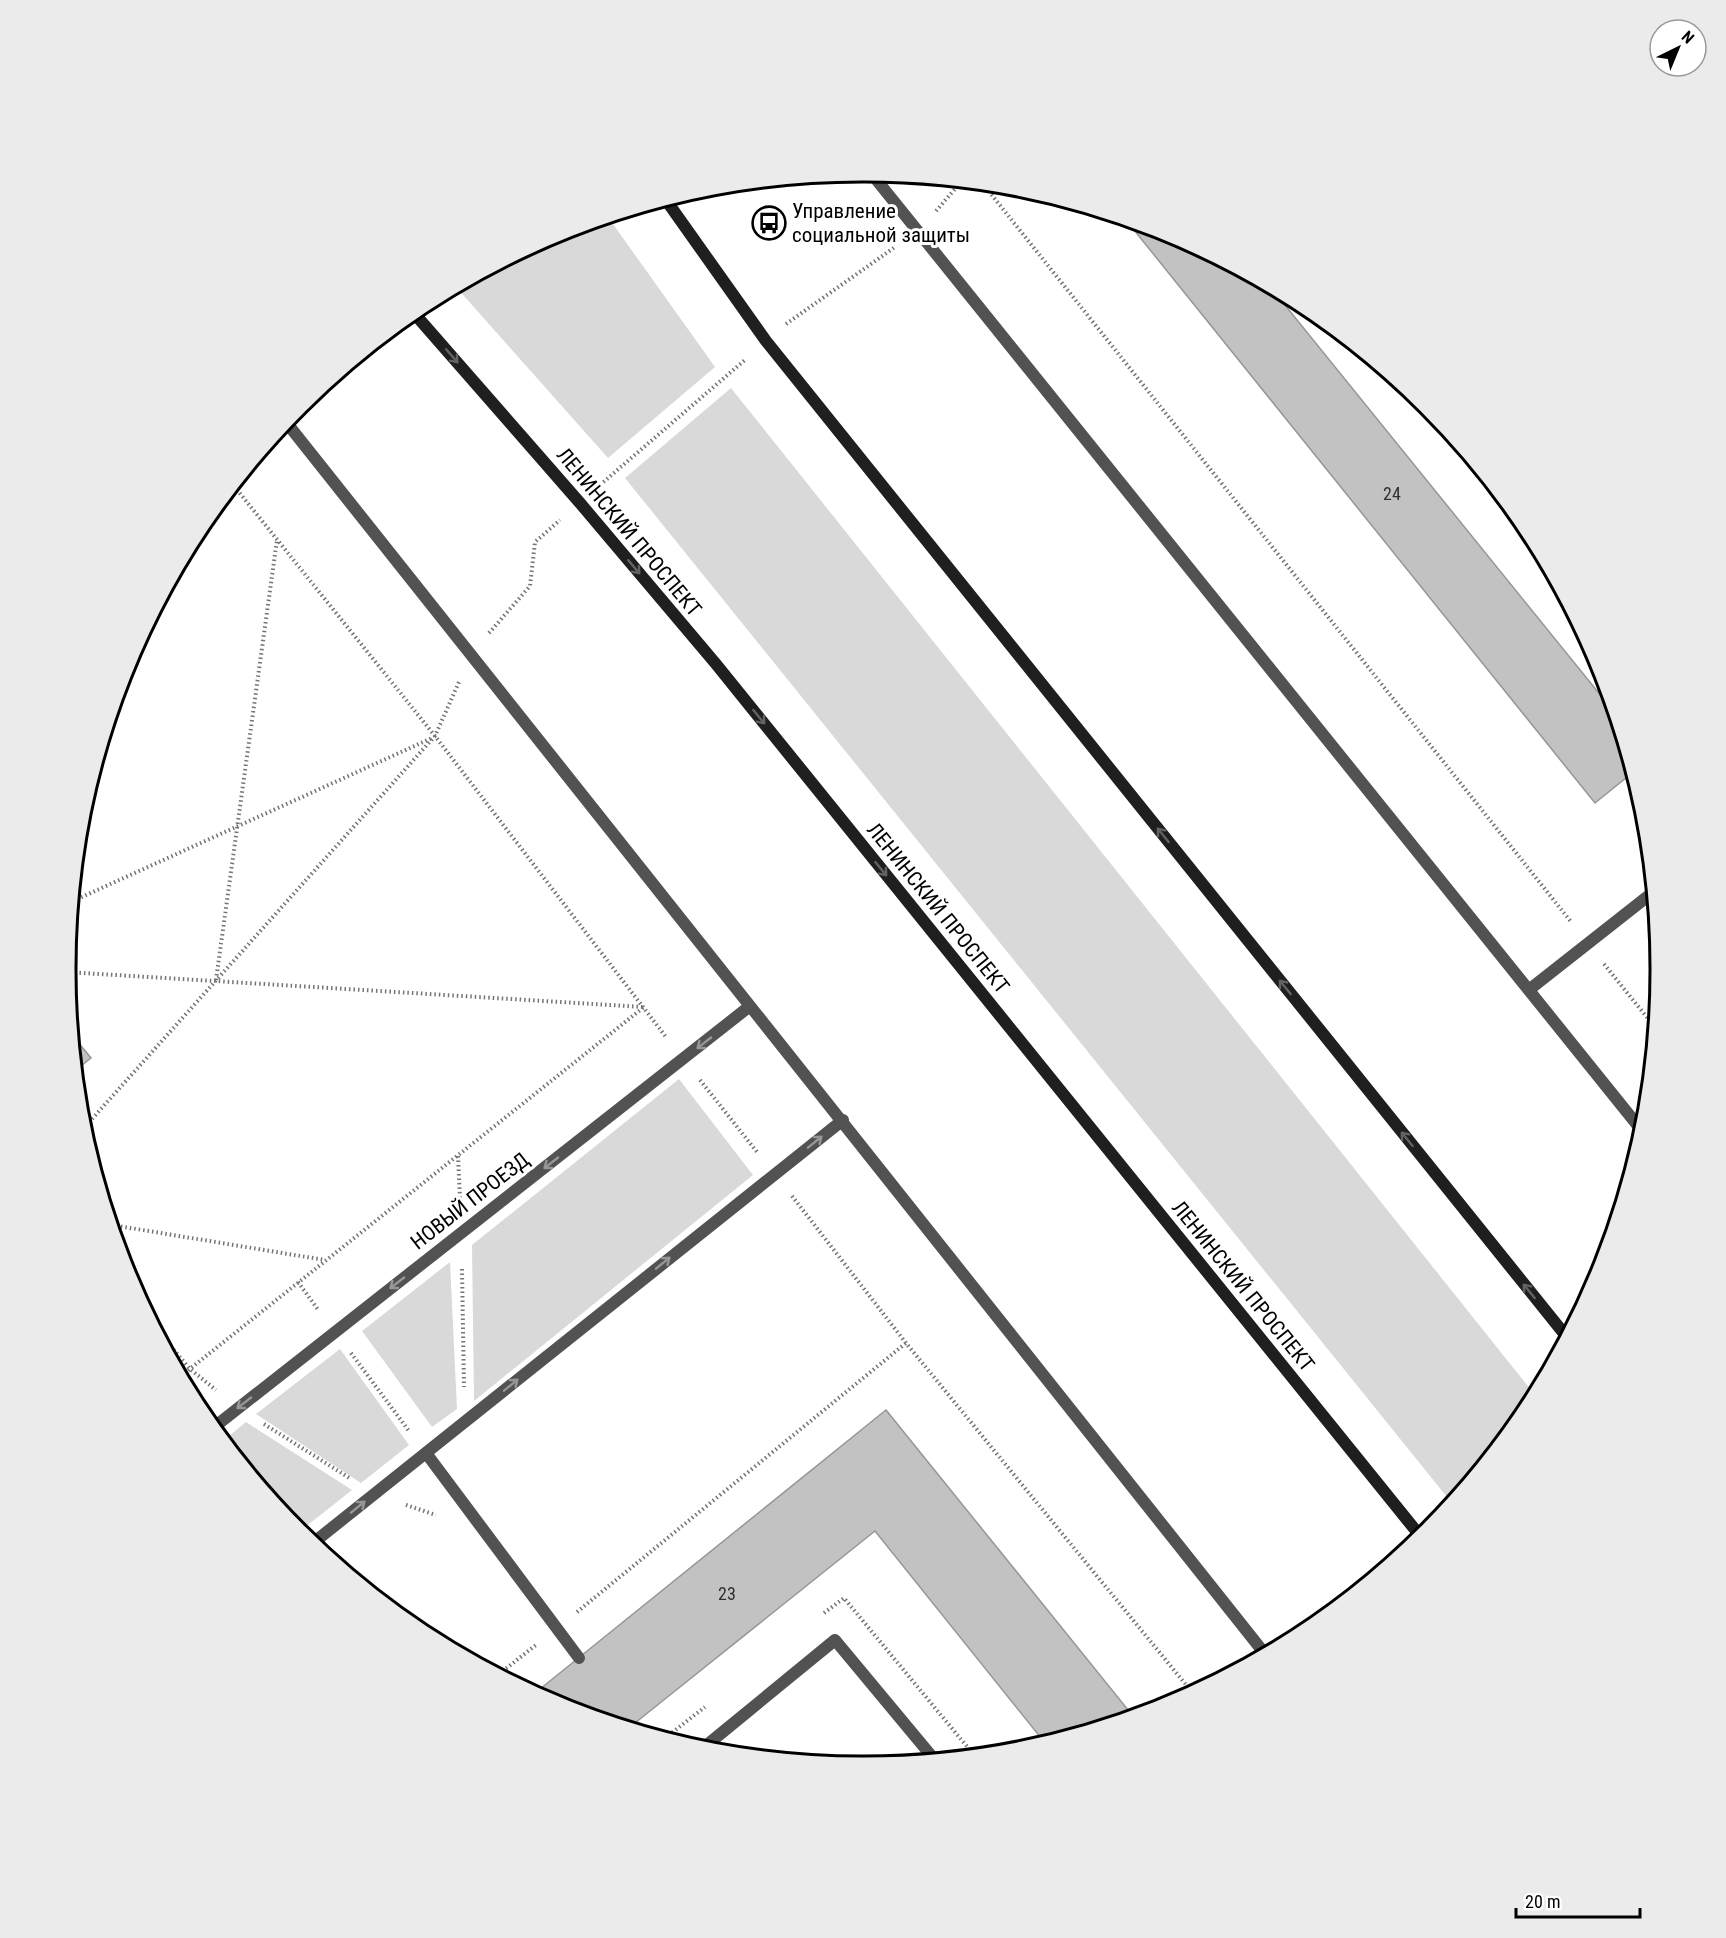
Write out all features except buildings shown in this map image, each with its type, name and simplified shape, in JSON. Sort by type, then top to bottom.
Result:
[{"type":"main road","points":[[671,207],[766,342],[1561,1330]]},
{"type":"main road","name":"ЛЕНИНСКИЙ ПРОСПЕКТ","points":[[420,320],[580,503],[731,682],[1415,1529]]},
{"type":"street","points":[[878,183],[1530,989],[1634,1122]]},
{"type":"street","points":[[292,429],[750,1006],[843,1119],[1260,1648]]},
{"type":"street","points":[[1530,989],[1646,898]]},
{"type":"street","name":"НОВЫЙ ПРОЕЗД","points":[[220,1422],[750,1006]]},
{"type":"street","points":[[321,1538],[843,1119]]},
{"type":"street","points":[[426,1453],[579,1658]]},
{"type":"street","points":[[712,1740],[835,1640],[929,1753]]},
{"type":"path","points":[[547,531],[791,320],[917,232],[956,188]]},
{"type":"path","points":[[991,193],[1648,1019]]},
{"type":"path","points":[[238,491],[435,736],[683,1059],[906,1343],[1187,1685]]},
{"type":"path","points":[[216,981],[277,540]]},
{"type":"path","points":[[80,898],[435,736]]},
{"type":"path","points":[[92,1119],[435,736]]},
{"type":"path","points":[[76,973],[644,1007]]},
{"type":"path","points":[[187,1371],[644,1007]]},
{"type":"path","points":[[458,1156],[462,1232],[465,1422]]},
{"type":"path","points":[[120,1226],[325,1260]]},
{"type":"path","points":[[298,1282],[426,1453]]},
{"type":"path","points":[[505,1669],[906,1343]]},
{"type":"path","points":[[179,1356],[190,1369],[238,1408],[374,1494],[484,1532]]},
{"type":"shaded area","points":[[612,223],[715,367],[608,458],[462,293],[562,242]]},
{"type":"shaded area","points":[[731,388],[1529,1387],[1487,1448],[1446,1496],[625,478]]},
{"type":"shaded area","points":[[679,1079],[753,1175],[474,1401],[472,1245]]},
{"type":"shaded area","points":[[450,1262],[457,1409],[432,1427],[362,1331]]},
{"type":"shaded area","points":[[340,1349],[409,1445],[361,1483],[256,1414]]},
{"type":"shaded area","points":[[246,1422],[352,1490],[307,1525],[272,1488],[230,1435]]},
{"type":"place","name":"Управление социальной защиты","points":[[769,223]]}]
